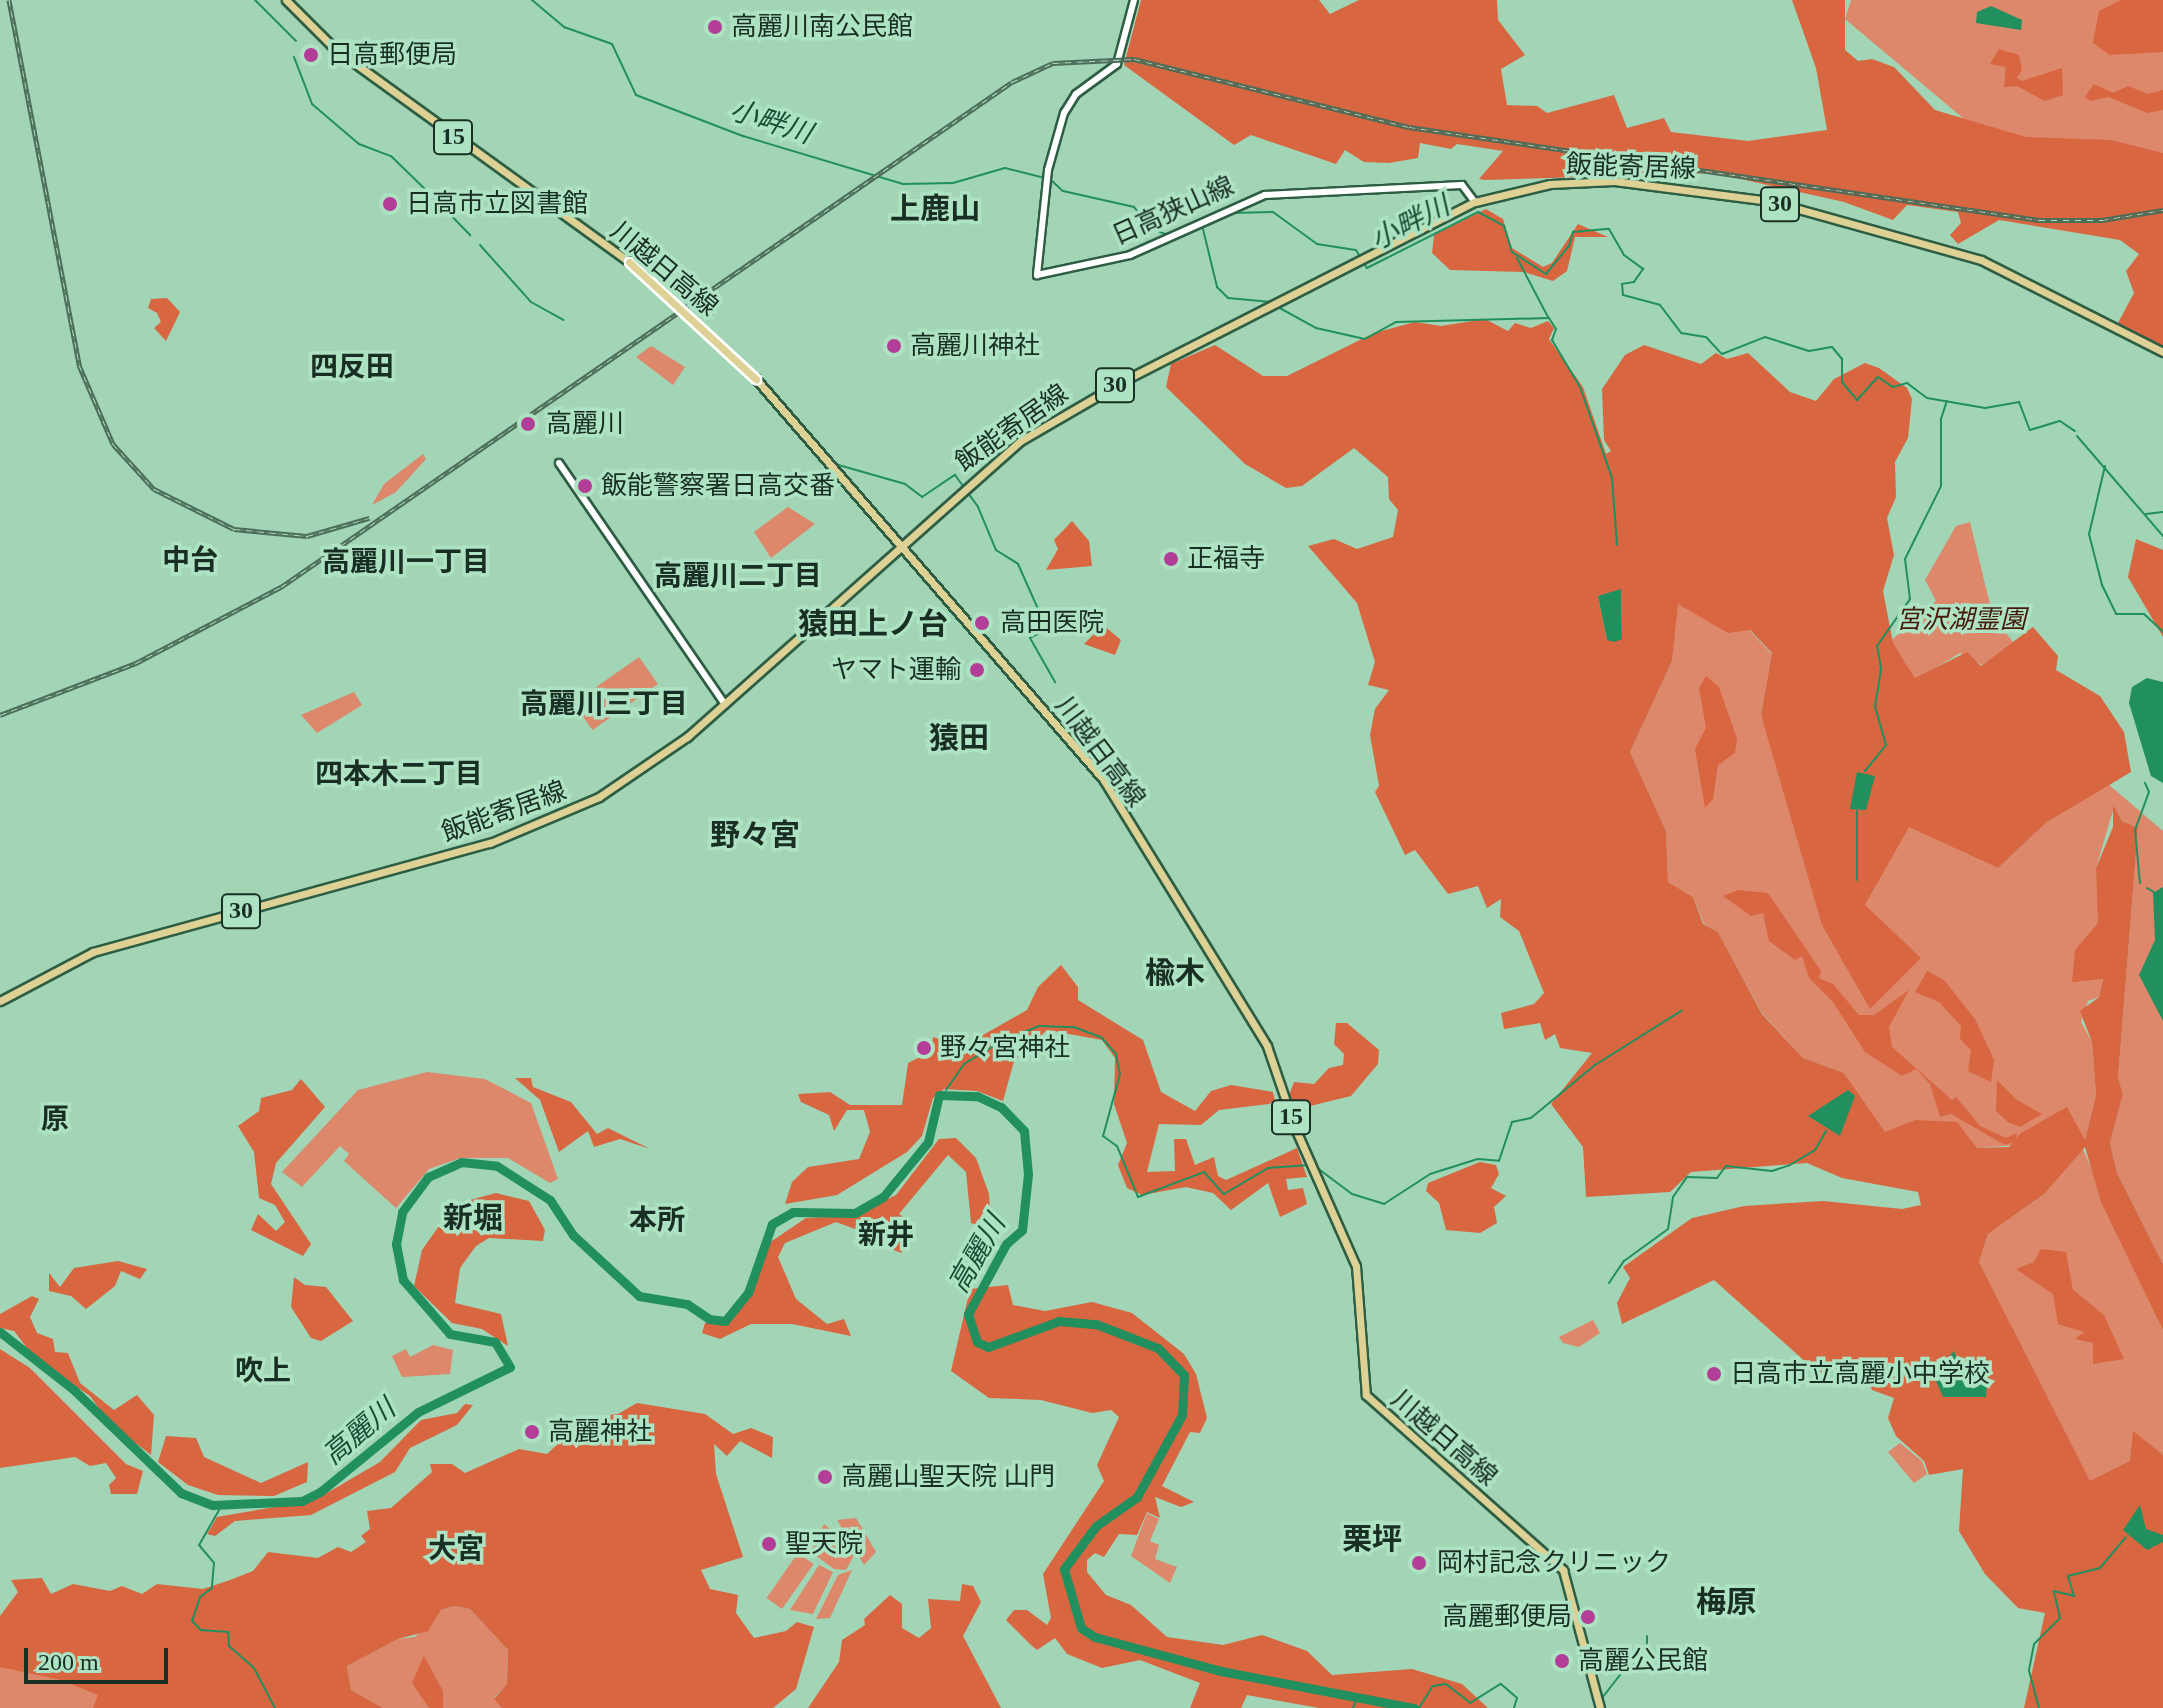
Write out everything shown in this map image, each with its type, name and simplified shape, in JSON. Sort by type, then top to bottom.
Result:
[{"type":"main road","name":"川越日高線","points":[[286,0],[335,49],[629,262],[756,379],[896,545],[1103,779],[1259,1030],[1356,1266],[1366,1395],[1563,1570],[1600,1708]]},
{"type":"main road","name":"日高狭山線","points":[[1134,0],[1117,64],[1086,84],[1065,110],[1048,179],[1037,275],[1119,259],[1239,202],[1295,190],[1462,185],[1475,202]]},
{"type":"main road","name":"飯能寄居線","points":[[0,1001],[93,952],[551,821],[646,768],[724,703],[896,545],[1048,423],[1475,202],[1550,184],[1614,181],[1770,201],[1999,267],[2163,352]]},
{"type":"main road","points":[[559,463],[724,703]]},
{"type":"green space","points":[[1851,0],[2163,0],[2163,173],[1995,145],[1845,19]]},
{"type":"green space","points":[[651,346],[685,367],[673,385],[636,357]]},
{"type":"green space","points":[[423,454],[426,459],[396,492],[372,505],[384,484]]},
{"type":"green space","points":[[788,507],[815,524],[771,558],[754,532]]},
{"type":"green space","name":"宮沢湖霊園","points":[[1970,522],[1993,617],[2014,643],[1982,665],[1960,653],[1914,681],[1886,645],[1936,601],[1925,580],[1956,526]]},
{"type":"green space","points":[[1677,604],[1749,630],[1772,654],[1761,715],[1780,772],[1865,905],[1909,826],[1998,868],[2047,822],[2108,784],[2163,831],[2163,1264],[2117,1173],[2110,1143],[2123,1094],[2118,1078],[2138,828],[2122,821],[2114,807],[2096,868],[2103,978],[2099,997],[2088,1001],[2081,1022],[2092,1042],[2096,1095],[2085,1140],[1977,1148],[1915,1120],[1885,1133],[1844,1073],[1803,1058],[1762,1013],[1718,932],[1704,924],[1693,897],[1668,882],[1666,831],[1630,752],[1672,661]]},
{"type":"green space","points":[[639,657],[658,684],[592,730],[573,703]]},
{"type":"green space","points":[[354,692],[362,705],[317,733],[301,715]]},
{"type":"green space","points":[[427,1072],[485,1079],[531,1103],[558,1179],[550,1183],[508,1158],[460,1158],[429,1169],[396,1208],[344,1161],[349,1154],[340,1146],[302,1187],[282,1172],[358,1090]]},
{"type":"green space","points":[[2082,1147],[2163,1330],[2163,1455],[2155,1451],[2090,1482],[1979,1262],[1988,1234],[2044,1194]]},
{"type":"green space","points":[[1593,1320],[1600,1333],[1579,1347],[1563,1343],[1559,1337]]},
{"type":"green space","points":[[433,1345],[453,1350],[450,1374],[402,1377],[392,1356],[406,1349],[410,1357]]},
{"type":"green space","points":[[1900,1443],[1922,1461],[1927,1474],[1914,1483],[1888,1452]]},
{"type":"green space","points":[[1147,1513],[1159,1519],[1150,1541],[1159,1545],[1155,1559],[1177,1567],[1170,1583],[1131,1556]]},
{"type":"green space","points":[[856,1518],[876,1552],[864,1565],[837,1520]]},
{"type":"green space","points":[[824,1524],[856,1551],[846,1570],[834,1569],[811,1552]]},
{"type":"green space","points":[[798,1553],[814,1564],[782,1609],[766,1598]]},
{"type":"green space","points":[[819,1565],[833,1572],[813,1614],[790,1610]]},
{"type":"green space","points":[[852,1570],[830,1618],[816,1619],[838,1575]]},
{"type":"green space","points":[[454,1606],[470,1609],[508,1650],[507,1684],[494,1698],[502,1708],[383,1708],[351,1690],[347,1666],[398,1639],[415,1637],[441,1610]]},
{"type":"green space","points":[[0,1666],[206,1708],[0,1708]]},
{"type":"shaded area","points":[[1141,0],[1319,0],[1330,14],[1359,0],[1497,0],[1498,20],[1525,55],[1501,69],[1507,105],[1537,106],[1547,113],[1614,95],[1627,128],[1664,118],[1671,132],[1748,141],[1827,130],[1816,68],[1792,0],[1845,0],[1845,50],[1858,61],[1872,59],[1894,67],[1935,110],[2026,137],[2111,140],[2163,153],[2163,349],[2117,325],[2134,293],[2126,271],[2139,254],[2120,240],[1999,220],[1958,244],[1950,235],[1961,223],[1958,212],[1907,205],[1893,220],[1844,202],[1714,173],[1485,180],[1479,179],[1503,151],[1457,144],[1451,149],[1420,143],[1418,158],[1389,163],[1364,162],[1345,150],[1336,164],[1251,135],[1234,145],[1124,65]]},
{"type":"shaded area","points":[[2121,0],[2163,0],[2163,52],[2110,55],[2093,43],[2099,11]]},
{"type":"shaded area","points":[[1991,6],[2022,20],[2021,30],[1976,23],[1977,12]]},
{"type":"shaded area","points":[[1999,49],[2019,55],[2022,70],[2017,78],[2022,81],[2062,68],[2063,95],[2045,101],[2017,86],[2004,87],[2006,67],[1990,64]]},
{"type":"shaded area","points":[[2094,84],[2113,93],[2128,86],[2148,94],[2163,90],[2163,110],[2148,113],[2108,97],[2091,101],[2085,97]]},
{"type":"shaded area","points":[[1486,209],[1503,219],[1512,248],[1543,267],[1552,263],[1578,224],[1608,237],[1575,237],[1567,271],[1553,281],[1524,272],[1450,270],[1432,253],[1434,235]]},
{"type":"shaded area","points":[[167,298],[180,312],[166,341],[154,328],[161,322],[157,313],[148,308],[151,299]]},
{"type":"shaded area","points":[[1485,319],[1508,331],[1515,323],[1531,328],[1548,321],[1554,328],[1549,339],[1583,387],[1606,454],[1611,451],[1604,440],[1602,389],[1625,355],[1644,345],[1701,364],[1716,353],[1727,359],[1748,353],[1790,392],[1816,401],[1834,379],[1865,363],[1879,368],[1907,388],[1912,399],[1908,438],[1895,462],[1896,497],[1887,518],[1894,555],[1883,591],[1893,643],[1915,678],[1967,652],[1981,666],[2033,627],[2058,656],[2056,670],[2100,696],[2124,732],[2131,772],[2047,822],[1998,868],[1909,827],[1865,905],[1921,958],[1870,1009],[1822,925],[1761,715],[1772,653],[1750,630],[1728,633],[1678,604],[1672,661],[1630,752],[1666,831],[1668,882],[1693,897],[1703,924],[1718,932],[1762,1014],[1803,1058],[1844,1073],[1885,1132],[1915,1120],[1957,1122],[1977,1148],[2009,1147],[2021,1133],[2067,1107],[2085,1140],[2096,1095],[2092,1042],[2080,1011],[2099,997],[2103,979],[2072,982],[2075,950],[2098,923],[2096,868],[2113,827],[2113,805],[2122,821],[2138,828],[2118,1078],[2123,1094],[2110,1143],[2117,1173],[2163,1264],[2163,1330],[2101,1202],[2085,1147],[2044,1194],[1988,1234],[1979,1262],[2090,1481],[2130,1461],[2133,1431],[2163,1455],[2163,1708],[2024,1708],[2045,1613],[2018,1608],[1985,1574],[1959,1531],[1963,1469],[1929,1475],[1924,1461],[1896,1436],[1888,1418],[1894,1398],[1872,1390],[1863,1362],[1818,1373],[1714,1280],[1622,1324],[1617,1303],[1630,1278],[1623,1267],[1692,1218],[1744,1206],[1823,1201],[1902,1209],[1921,1205],[1918,1192],[1842,1178],[1807,1163],[1691,1172],[1670,1192],[1586,1197],[1583,1147],[1551,1104],[1592,1053],[1560,1048],[1555,1034],[1545,1040],[1540,1023],[1504,1029],[1501,1013],[1534,1004],[1544,993],[1519,931],[1500,917],[1501,899],[1487,908],[1478,886],[1448,894],[1415,850],[1405,855],[1375,792],[1379,786],[1370,735],[1375,709],[1389,690],[1368,685],[1375,662],[1357,603],[1308,546],[1334,539],[1357,549],[1393,537],[1398,510],[1389,499],[1388,477],[1354,448],[1302,486],[1286,488],[1245,464],[1166,387],[1171,364],[1215,345],[1263,376],[1287,376],[1374,333],[1415,322],[1441,326]],"holes":[[[1621,590],[1622,639],[1607,640],[1598,596]]]},
{"type":"shaded area","points":[[1072,521],[1089,541],[1092,566],[1046,570],[1058,549],[1054,540]]},
{"type":"shaded area","points":[[2136,539],[2163,550],[2163,637],[2128,577]]},
{"type":"shaded area","points":[[1621,589],[1622,639],[1614,642],[1607,640],[1598,596]]},
{"type":"shaded area","points":[[1103,625],[1121,640],[1115,655],[1084,644]]},
{"type":"shaded area","points":[[1706,676],[1719,687],[1737,739],[1735,753],[1718,765],[1713,799],[1705,808],[1695,749],[1706,728],[1699,688]]},
{"type":"shaded area","points":[[2147,678],[2163,682],[2163,783],[2151,776],[2129,703],[2132,687]]},
{"type":"shaded area","points":[[1857,772],[1875,776],[1866,810],[1850,809]]},
{"type":"shaded area","points":[[2163,887],[2163,1021],[2139,975],[2155,940],[2153,893]]},
{"type":"shaded area","points":[[1738,890],[1768,893],[1821,971],[1819,978],[1833,984],[1859,1015],[1874,1015],[1909,990],[1889,1027],[1892,1047],[1952,1100],[1956,1097],[1980,1126],[2006,1138],[2017,1133],[2016,1141],[2005,1145],[1951,1114],[1940,1117],[1930,1084],[1916,1069],[1902,1076],[1865,1052],[1833,1002],[1809,978],[1802,956],[1795,960],[1769,941],[1763,913],[1751,916],[1723,896]]},
{"type":"shaded area","points":[[1061,965],[1078,987],[1078,1000],[1143,1040],[1161,1092],[1195,1111],[1211,1091],[1231,1085],[1273,1092],[1275,1101],[1269,1104],[1219,1110],[1201,1125],[1159,1124],[1147,1172],[1175,1171],[1174,1139],[1186,1139],[1195,1165],[1214,1157],[1218,1176],[1226,1180],[1297,1148],[1307,1177],[1286,1179],[1288,1190],[1303,1188],[1307,1204],[1280,1217],[1268,1183],[1231,1210],[1213,1193],[1186,1187],[1142,1195],[1127,1188],[1118,1165],[1127,1143],[1114,1104],[1115,1058],[1102,1040],[1047,1030],[1014,1061],[1003,1101],[977,1091],[944,1089],[933,1098],[922,1136],[907,1152],[837,1195],[785,1204],[792,1182],[808,1167],[859,1159],[870,1132],[864,1110],[847,1110],[834,1131],[829,1115],[801,1102],[798,1094],[830,1092],[850,1105],[902,1105],[908,1063],[930,1052],[933,1037],[962,1047],[1027,1010],[1038,987]]},
{"type":"shaded area","points":[[1927,971],[1944,980],[1975,1019],[1994,1060],[1991,1082],[1968,1071],[1971,1050],[1960,1039],[1961,1026],[1939,1002],[1915,992]]},
{"type":"shaded area","points":[[1336,1023],[1347,1023],[1379,1050],[1378,1064],[1351,1096],[1298,1109],[1288,1098],[1294,1082],[1314,1084],[1329,1068],[1343,1065],[1344,1054],[1334,1044]]},
{"type":"shaded area","points":[[515,1078],[531,1078],[533,1087],[571,1102],[597,1134],[608,1128],[650,1149],[620,1139],[594,1147],[588,1131],[559,1152],[540,1100]]},
{"type":"shaded area","points":[[301,1079],[325,1107],[276,1163],[271,1184],[311,1244],[303,1256],[251,1230],[258,1214],[276,1231],[285,1222],[275,1205],[259,1198],[254,1152],[238,1126],[259,1111],[261,1098],[292,1090]]},
{"type":"shaded area","points":[[1997,1080],[2017,1100],[2042,1114],[2020,1127],[2008,1122],[1996,1111]]},
{"type":"shaded area","points":[[1848,1090],[1855,1096],[1840,1136],[1808,1116]]},
{"type":"shaded area","points":[[956,1138],[976,1158],[989,1194],[991,1230],[971,1223],[966,1172],[948,1155],[899,1214],[913,1224],[901,1253],[882,1245],[888,1232],[874,1236],[836,1222],[785,1243],[778,1257],[796,1299],[827,1324],[844,1319],[851,1336],[792,1324],[751,1324],[720,1339],[702,1333],[705,1323],[737,1314],[766,1245],[806,1218],[853,1216],[896,1195],[939,1139]]},
{"type":"shaded area","points":[[1480,1162],[1496,1165],[1499,1174],[1491,1188],[1506,1196],[1494,1207],[1497,1223],[1480,1233],[1446,1230],[1439,1203],[1426,1191],[1428,1183]]},
{"type":"shaded area","points":[[496,1193],[529,1201],[545,1230],[543,1241],[489,1238],[476,1246],[460,1268],[455,1303],[501,1314],[508,1346],[482,1329],[452,1323],[414,1286],[422,1250],[446,1216],[466,1201]]},
{"type":"shaded area","points":[[2041,1249],[2066,1252],[2073,1290],[2104,1315],[2124,1359],[2093,1364],[2093,1343],[2075,1339],[2084,1332],[2058,1324],[2053,1294],[2016,1269],[2034,1262]]},
{"type":"shaded area","points":[[118,1261],[147,1269],[140,1279],[121,1271],[115,1286],[86,1309],[71,1296],[49,1291],[49,1273],[60,1287],[74,1268]]},
{"type":"shaded area","points":[[294,1277],[305,1285],[326,1287],[353,1321],[321,1341],[311,1338],[291,1307]]},
{"type":"shaded area","points":[[1008,1285],[1013,1305],[1045,1311],[1092,1302],[1132,1313],[1184,1354],[1196,1374],[1207,1418],[1200,1433],[1190,1432],[1162,1486],[1194,1502],[1181,1507],[1155,1497],[1160,1518],[1147,1512],[1137,1535],[1119,1534],[1104,1557],[1095,1553],[1087,1560],[1087,1572],[1106,1595],[1131,1605],[1167,1637],[1223,1645],[1262,1635],[1307,1651],[1332,1675],[1412,1669],[1462,1684],[1488,1708],[1319,1708],[1247,1695],[1241,1708],[1190,1708],[1200,1683],[1140,1660],[1102,1668],[1067,1654],[1055,1638],[1037,1650],[1031,1645],[1006,1620],[1014,1610],[1027,1610],[1047,1625],[1051,1618],[1043,1574],[1104,1481],[1097,1465],[1119,1417],[1111,1410],[1092,1413],[1041,1400],[989,1398],[951,1371],[970,1289]]},
{"type":"shaded area","points":[[32,1296],[39,1299],[30,1317],[37,1333],[53,1339],[55,1352],[68,1353],[80,1383],[114,1410],[137,1395],[154,1415],[151,1455],[109,1422],[90,1396],[34,1357],[14,1331],[0,1328],[0,1314]]},
{"type":"shaded area","points":[[0,1349],[30,1368],[126,1464],[143,1471],[137,1494],[111,1494],[109,1485],[116,1478],[106,1463],[90,1466],[75,1457],[0,1468]]},
{"type":"shaded area","points":[[1954,1351],[1963,1375],[1987,1378],[1986,1397],[1943,1397],[1933,1374]]},
{"type":"shaded area","points":[[637,1403],[705,1414],[733,1434],[751,1428],[773,1437],[772,1458],[740,1441],[727,1456],[714,1444],[716,1474],[743,1557],[701,1570],[710,1589],[738,1595],[736,1613],[754,1638],[786,1631],[797,1622],[814,1627],[796,1689],[773,1708],[502,1708],[494,1699],[507,1684],[508,1650],[470,1609],[454,1606],[441,1610],[428,1631],[398,1639],[347,1666],[351,1690],[383,1708],[93,1708],[98,1695],[61,1680],[0,1667],[0,1616],[18,1592],[11,1580],[42,1578],[51,1594],[73,1584],[110,1591],[122,1586],[142,1594],[157,1584],[203,1589],[253,1571],[268,1552],[318,1558],[338,1547],[351,1552],[366,1542],[361,1536],[370,1529],[367,1511],[391,1508],[432,1472],[430,1464],[452,1464],[465,1473],[519,1449],[547,1454],[585,1418],[618,1414]]},
{"type":"shaded area","points":[[465,1404],[473,1405],[457,1425],[410,1448],[395,1472],[311,1515],[235,1521],[215,1536],[207,1534],[217,1517],[315,1500],[380,1462],[421,1420],[457,1413]]},
{"type":"shaded area","points":[[166,1436],[196,1438],[204,1457],[261,1483],[308,1462],[307,1482],[274,1496],[218,1495],[188,1485],[158,1462]]},
{"type":"shaded area","points":[[2140,1505],[2146,1529],[2163,1535],[2163,1542],[2147,1550],[2123,1530]]},
{"type":"shaded area","points":[[962,1584],[973,1586],[981,1602],[963,1636],[1001,1708],[808,1708],[839,1662],[842,1640],[865,1625],[864,1619],[890,1595],[902,1604],[902,1628],[919,1638],[931,1628],[928,1599],[960,1601]]},
{"type":"shaded area","points":[[424,1656],[443,1691],[443,1708],[429,1708],[412,1683]]},
{"type":"waterway","points":[[255,0],[296,41]]},
{"type":"waterway","name":"小畔川","points":[[532,0],[564,27],[612,44],[636,95],[743,136],[903,184],[953,183],[1005,168],[1045,178]]},
{"type":"waterway","points":[[294,57],[312,104],[359,144],[391,156],[429,193]]},
{"type":"waterway","name":"小畔川","points":[[1051,180],[1063,191],[1134,207],[1151,229],[1168,235]]},
{"type":"waterway","points":[[439,203],[470,235]]},
{"type":"waterway","name":"小畔川","points":[[1232,213],[1273,212],[1317,244],[1356,250],[1367,268],[1478,212],[1504,226],[1512,252],[1546,274],[1569,246],[1573,232],[1609,229],[1624,255],[1643,269],[1634,282],[1622,284],[1623,295],[1660,305],[1681,333],[1706,337],[1722,354],[1765,337],[1809,351],[1832,347],[1842,359],[1842,382],[1857,400],[1878,377],[1893,387],[1907,383],[1927,398],[1985,408],[2019,402],[2030,430],[2060,421],[2075,431]]},
{"type":"waterway","name":"小畔川","points":[[1179,237],[1208,224]]},
{"type":"waterway","points":[[1203,229],[1217,287],[1228,298],[1271,302]]},
{"type":"waterway","points":[[480,245],[531,302],[563,320]]},
{"type":"waterway","points":[[1517,258],[1548,317]]},
{"type":"waterway","points":[[1276,306],[1316,328],[1365,339],[1396,322],[1549,318],[1556,329],[1552,340],[1580,387],[1612,478],[1617,545]]},
{"type":"waterway","points":[[1865,771],[1886,745],[1875,707],[1881,668],[1877,646],[1910,599],[1905,559],[1941,486],[1941,419],[1947,401]]},
{"type":"waterway","name":"小畔川","points":[[2077,436],[2163,536]]},
{"type":"waterway","points":[[835,464],[905,484],[922,497],[955,475],[978,507],[996,550],[1018,564],[1047,629],[1030,638],[1055,682]]},
{"type":"waterway","points":[[2105,466],[2089,534],[2102,585],[2116,614],[2144,614],[2163,632]]},
{"type":"waterway","points":[[2146,514],[2163,512]]},
{"type":"waterway","points":[[2140,883],[2135,830],[2149,792],[2145,783]]},
{"type":"waterway","points":[[1857,810],[1857,880]]},
{"type":"waterway","points":[[2147,888],[2154,892]]},
{"type":"waterway","points":[[1316,1167],[1352,1194],[1384,1204],[1430,1174],[1478,1159],[1499,1161],[1512,1122],[1531,1118],[1595,1065],[1681,1011]]},
{"type":"waterway","points":[[946,1090],[964,1064],[1002,1041],[1039,1026],[1074,1027],[1102,1038],[1116,1054],[1120,1074],[1103,1136],[1117,1146],[1138,1197],[1204,1172],[1224,1194],[1268,1168],[1310,1165]]},
{"type":"waterway","name":"高麗川","points":[[0,1332],[74,1390],[181,1493],[213,1505],[302,1501],[320,1492],[418,1412],[510,1367],[495,1342],[450,1334],[403,1280],[396,1244],[402,1212],[428,1177],[461,1162],[497,1166],[550,1200],[573,1235],[639,1296],[687,1304],[709,1319],[725,1321],[748,1293],[772,1224],[793,1212],[855,1213],[883,1197],[928,1142],[939,1095],[977,1096],[1001,1107],[1024,1131],[1028,1174],[1022,1230],[1006,1244],[968,1314],[977,1342],[988,1347],[1059,1321],[1096,1324],[1158,1348],[1184,1375],[1182,1415],[1137,1497],[1096,1526],[1064,1569],[1081,1628],[1095,1637],[1221,1671],[1414,1708]]},
{"type":"waterway","points":[[1609,1283],[1624,1261],[1668,1229],[1673,1197],[1687,1177],[1717,1178],[1726,1166],[1772,1171],[1790,1165],[1815,1150],[1826,1131]]},
{"type":"waterway","points":[[222,1505],[199,1545],[214,1563],[212,1588],[200,1597],[192,1621],[201,1630],[228,1632],[229,1646],[254,1668],[275,1708]]},
{"type":"waterway","points":[[2039,1708],[2029,1670],[2034,1644],[2060,1618],[2054,1591],[2074,1596],[2068,1576],[2100,1568],[2126,1537]]},
{"type":"waterway","points":[[1602,1698],[1624,1670],[1647,1656],[1647,1636]]},
{"type":"waterway","points":[[1419,1708],[1433,1686],[1446,1684],[1470,1703],[1501,1684],[1517,1698],[1514,1708]]},
{"type":"waterway","points":[[1353,1708],[1356,1701]]},
{"type":"railway","points":[[9,0],[79,365],[113,444],[154,489],[234,529],[307,536],[369,518]]},
{"type":"railway","points":[[0,715],[136,663],[281,587],[1012,82],[1053,63],[1134,59],[1409,127],[2039,220],[2102,220],[2163,210]]},
{"type":"place","name":"高麗川南公民館","points":[[715,27]]},
{"type":"place","name":"日高郵便局","points":[[311,55]]},
{"type":"place","name":"日高市立図書館","points":[[390,204]]},
{"type":"place","name":"高麗川神社","points":[[894,346]]},
{"type":"place","name":"高麗川","points":[[528,424]]},
{"type":"place","name":"飯能警察署日高交番","points":[[585,486]]},
{"type":"place","name":"正福寺","points":[[1171,559]]},
{"type":"place","name":"高田医院","points":[[982,623]]},
{"type":"place","name":"ヤマト運輸","points":[[977,670]]},
{"type":"place","name":"野々宮神社","points":[[924,1048]]},
{"type":"place","name":"日高市立高麗小中学校","points":[[1714,1374]]},
{"type":"place","name":"高麗神社","points":[[532,1432]]},
{"type":"place","name":"高麗山聖天院 山門","points":[[825,1477]]},
{"type":"place","name":"聖天院","points":[[769,1544]]},
{"type":"place","name":"岡村記念クリニック","points":[[1419,1563]]},
{"type":"place","name":"高麗郵便局","points":[[1588,1617]]},
{"type":"place","name":"高麗公民館","points":[[1562,1661]]},
{"type":"district","name":"上鹿山","points":[[935,209]]},
{"type":"district","name":"四反田","points":[[352,367]]},
{"type":"district","name":"中台","points":[[190,560]]},
{"type":"district","name":"高麗川一丁目","points":[[406,562]]},
{"type":"district","name":"高麗川二丁目","points":[[738,576]]},
{"type":"district","name":"猿田上ノ台","points":[[873,624]]},
{"type":"district","name":"高麗川三丁目","points":[[604,704]]},
{"type":"district","name":"猿田","points":[[959,738]]},
{"type":"district","name":"四本木二丁目","points":[[399,774]]},
{"type":"district","name":"野々宮","points":[[755,835]]},
{"type":"district","name":"楡木","points":[[1175,973]]},
{"type":"district","name":"原","points":[[55,1119]]},
{"type":"district","name":"新堀","points":[[473,1218]]},
{"type":"district","name":"本所","points":[[657,1220]]},
{"type":"district","name":"新井","points":[[886,1235]]},
{"type":"district","name":"吹上","points":[[263,1371]]},
{"type":"district","name":"栗坪","points":[[1372,1539]]},
{"type":"district","name":"大宮","points":[[456,1549]]},
{"type":"district","name":"梅原","points":[[1726,1602]]}]
